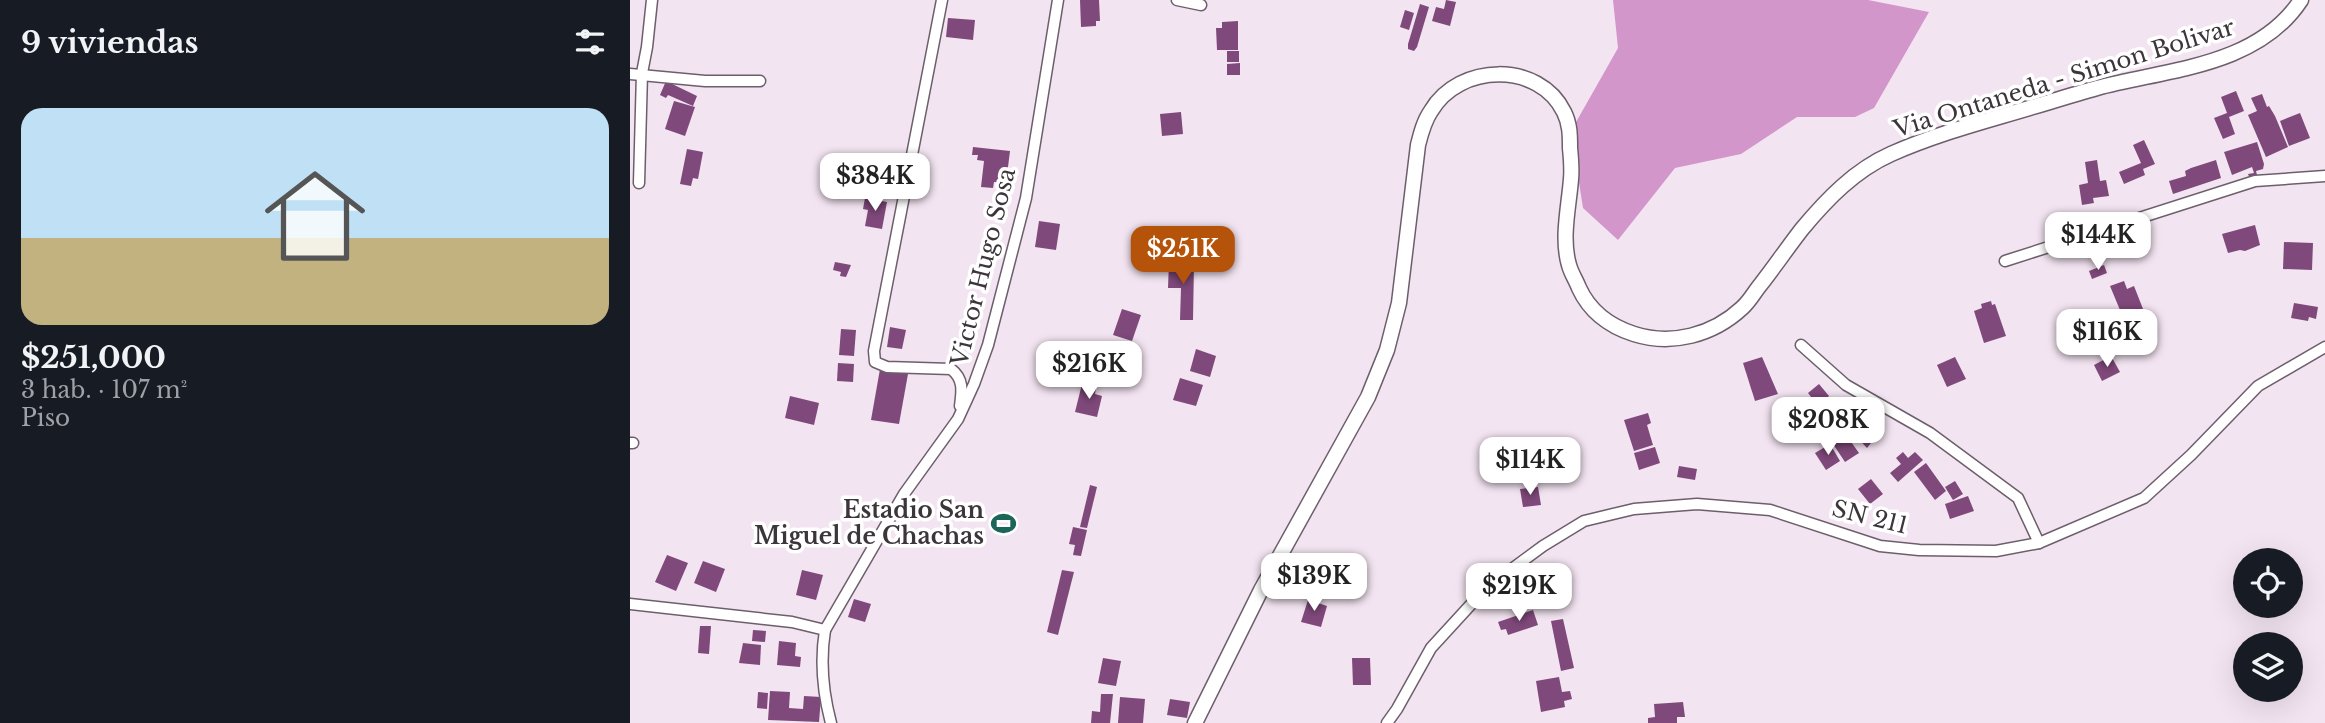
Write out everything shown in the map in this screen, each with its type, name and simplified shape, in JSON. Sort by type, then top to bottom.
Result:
[{"type":"street","points":[[639,183],[636,74],[647,47],[652,0]]},
{"type":"street","points":[[942,0],[874,351],[875,362],[887,367],[951,369],[958,374],[962,385],[958,419]]},
{"type":"street","name":"Victor Hugo Sosa","points":[[825,630],[904,494],[958,419],[974,384],[988,345],[1026,198],[1058,0]]},
{"type":"street","points":[[1177,0],[1201,5]]},
{"type":"street","name":"Via Ontaneda - Simon Bolivar","points":[[1195,723],[1261,590],[1368,397],[1387,350],[1399,303],[1418,145],[1423,126],[1432,109],[1457,86],[1483,76],[1513,75],[1527,77],[1555,98],[1570,129],[1571,174],[1566,241],[1569,266],[1582,293],[1597,314],[1608,323],[1634,334],[1662,340],[1684,339],[1716,327],[1744,307],[1803,228],[1856,174],[1875,161],[1950,131],[2099,88],[2227,56],[2272,32],[2301,0]]},
{"type":"street","points":[[636,74],[705,81],[760,81]]},
{"type":"street","points":[[2005,261],[2255,181],[2325,176]]},
{"type":"street","points":[[1801,345],[1846,385],[1930,433],[2018,498],[2039,543]]},
{"type":"street","name":"SN 211","points":[[1390,722],[1431,648],[1486,588],[1543,546],[1584,521],[1634,509],[1697,504],[1770,510],[1880,546],[1919,550],[1996,551],[2039,543],[2144,498],[2259,386],[2325,347]]},
{"type":"street","points":[[630,604],[792,622],[825,630],[824,681],[831,723]]},
{"type":"shaded area","points":[[1613,0],[1868,0],[1929,12],[1874,108],[1855,117],[1797,117],[1741,154],[1675,168],[1618,240],[1583,208],[1571,131],[1618,48]]},
{"type":"building","points":[[1080,0],[1099,0],[1100,21],[1096,21],[1096,26],[1081,27]]},
{"type":"building","points":[[1446,0],[1456,2],[1450,26],[1432,21],[1436,7],[1444,9]]},
{"type":"building","points":[[1420,4],[1429,7],[1414,51],[1408,49],[1408,44]]},
{"type":"building","points":[[1405,10],[1414,13],[1409,30],[1400,27]]},
{"type":"building","points":[[948,18],[975,20],[973,40],[946,37]]},
{"type":"building","points":[[1238,21],[1238,50],[1217,50],[1216,28],[1222,28],[1222,22]]},
{"type":"building","points":[[1227,51],[1239,51],[1239,62],[1227,62]]},
{"type":"building","points":[[1240,63],[1240,75],[1227,75],[1227,64]]},
{"type":"building","points":[[666,81],[697,96],[693,106],[668,95],[666,98],[660,95]]},
{"type":"building","points":[[2236,91],[2244,111],[2229,117],[2235,134],[2223,139],[2214,118],[2227,113],[2221,97]]},
{"type":"building","points":[[2262,94],[2288,147],[2266,157],[2248,115],[2257,111],[2251,98]]},
{"type":"building","points":[[674,101],[695,107],[685,136],[665,129]]},
{"type":"building","points":[[1181,112],[1183,134],[1162,136],[1160,114]]},
{"type":"building","points":[[2300,113],[2310,138],[2289,146],[2280,121]]},
{"type":"building","points":[[2144,140],[2155,164],[2143,169],[2145,175],[2124,184],[2119,172],[2141,163],[2133,145]]},
{"type":"building","points":[[2257,142],[2264,164],[2263,169],[2256,171],[2258,179],[2251,181],[2248,174],[2254,173],[2252,167],[2232,175],[2224,152]]},
{"type":"building","points":[[973,147],[1010,151],[1006,183],[994,182],[993,188],[981,187],[984,161],[977,160],[978,155],[972,155]]},
{"type":"building","points":[[687,149],[703,152],[698,179],[693,178],[691,186],[680,184]]},
{"type":"building","points":[[2097,160],[2100,181],[2106,180],[2109,196],[2093,198],[2094,203],[2082,205],[2079,185],[2088,183],[2085,162]]},
{"type":"building","points":[[2216,160],[2221,178],[2173,194],[2169,181],[2186,176],[2185,171],[2191,168]]},
{"type":"building","points":[[865,198],[887,202],[882,229],[865,226],[868,210],[863,209]]},
{"type":"building","points":[[1039,221],[1060,224],[1056,250],[1035,247]]},
{"type":"building","points":[[2255,225],[2260,245],[2245,251],[2228,253],[2222,234]]},
{"type":"building","points":[[2284,242],[2313,243],[2312,270],[2283,269]]},
{"type":"building","points":[[835,262],[851,265],[846,277],[833,270]]},
{"type":"building","points":[[1169,262],[1194,263],[1193,320],[1180,320],[1181,288],[1168,288]]},
{"type":"building","points":[[2104,265],[2107,273],[2092,279],[2089,271]]},
{"type":"building","points":[[2124,281],[2127,289],[2134,286],[2145,314],[2125,322],[2110,286]]},
{"type":"building","points":[[1991,301],[1992,305],[1995,304],[2006,336],[1984,343],[1974,311],[1982,308],[1981,304]]},
{"type":"building","points":[[2294,303],[2318,307],[2316,319],[2309,317],[2308,321],[2291,318]]},
{"type":"building","points":[[1122,309],[1141,315],[1132,341],[1113,335]]},
{"type":"building","points":[[890,327],[906,330],[902,349],[887,347]]},
{"type":"building","points":[[841,329],[856,330],[854,356],[839,355]]},
{"type":"building","points":[[1196,349],[1216,356],[1210,377],[1190,371]]},
{"type":"building","points":[[2111,356],[2120,372],[2102,381],[2094,365]]},
{"type":"building","points":[[1762,357],[1778,394],[1755,401],[1743,363]]},
{"type":"building","points":[[1955,357],[1966,379],[1947,387],[1937,365]]},
{"type":"building","points":[[838,363],[854,364],[853,382],[837,381]]},
{"type":"building","points":[[880,369],[908,374],[899,424],[871,420]]},
{"type":"building","points":[[1180,378],[1203,385],[1196,406],[1173,400]]},
{"type":"building","points":[[1082,384],[1096,388],[1095,394],[1102,396],[1097,417],[1075,412]]},
{"type":"building","points":[[1819,384],[1829,396],[1818,406],[1808,393]]},
{"type":"building","points":[[790,396],[819,403],[814,425],[785,418]]},
{"type":"building","points":[[1648,413],[1651,423],[1647,425],[1653,445],[1634,451],[1624,420]]},
{"type":"building","points":[[1869,419],[1880,432],[1867,448],[1853,433]]},
{"type":"building","points":[[1844,432],[1859,453],[1845,462],[1831,441]]},
{"type":"building","points":[[1830,444],[1840,461],[1826,470],[1815,453]]},
{"type":"building","points":[[1655,447],[1660,463],[1639,470],[1634,453]]},
{"type":"building","points":[[1903,452],[1908,458],[1915,452],[1923,460],[1898,482],[1890,473],[1901,464],[1896,458]]},
{"type":"building","points":[[1926,463],[1946,491],[1935,500],[1914,472]]},
{"type":"building","points":[[1679,466],[1697,469],[1695,480],[1677,477]]},
{"type":"building","points":[[1871,479],[1883,494],[1870,504],[1858,489]]},
{"type":"building","points":[[1955,481],[1963,494],[1953,500],[1945,487]]},
{"type":"building","points":[[1090,485],[1097,487],[1087,528],[1080,527]]},
{"type":"building","points":[[1538,487],[1541,505],[1523,507],[1520,489]]},
{"type":"building","points":[[1968,496],[1974,511],[1950,519],[1945,504]]},
{"type":"building","points":[[1073,527],[1087,530],[1081,556],[1073,555],[1075,545],[1069,544]]},
{"type":"building","points":[[667,555],[688,563],[676,591],[655,582]]},
{"type":"building","points":[[703,561],[725,569],[716,592],[694,583]]},
{"type":"building","points":[[802,570],[823,575],[816,600],[796,595]]},
{"type":"building","points":[[1062,570],[1074,572],[1058,635],[1047,632]]},
{"type":"building","points":[[1315,596],[1319,597],[1318,603],[1327,606],[1321,627],[1301,622],[1308,600],[1313,602]]},
{"type":"building","points":[[854,599],[871,604],[865,622],[848,617]]},
{"type":"building","points":[[1533,610],[1538,625],[1508,635],[1506,629],[1501,630],[1498,622]]},
{"type":"building","points":[[1563,619],[1574,668],[1561,671],[1551,621]]},
{"type":"building","points":[[700,626],[711,626],[709,654],[698,653]]},
{"type":"building","points":[[753,630],[766,631],[765,642],[752,641]]},
{"type":"building","points":[[779,641],[796,643],[795,656],[801,657],[800,667],[777,665]]},
{"type":"building","points":[[743,643],[761,645],[760,665],[739,663]]},
{"type":"building","points":[[1103,658],[1121,661],[1116,686],[1098,683]]},
{"type":"building","points":[[1352,658],[1370,658],[1371,685],[1353,685]]},
{"type":"building","points":[[1559,677],[1562,692],[1570,691],[1572,699],[1564,701],[1565,707],[1541,712],[1536,681]]},
{"type":"building","points":[[770,691],[790,692],[789,708],[803,709],[804,696],[821,697],[819,722],[768,720]]},
{"type":"building","points":[[758,692],[768,693],[767,709],[757,708]]},
{"type":"building","points":[[1101,694],[1113,694],[1110,723],[1091,723],[1092,711],[1100,712]]},
{"type":"building","points":[[1120,697],[1145,699],[1143,723],[1118,723]]},
{"type":"building","points":[[1170,699],[1190,702],[1187,718],[1167,715]]},
{"type":"building","points":[[1683,702],[1685,717],[1677,717],[1677,723],[1648,723],[1648,718],[1655,717],[1654,704]]},
{"type":"place","name":"Estadio San Miguel de Chachas","points":[[1004,523]]}]
